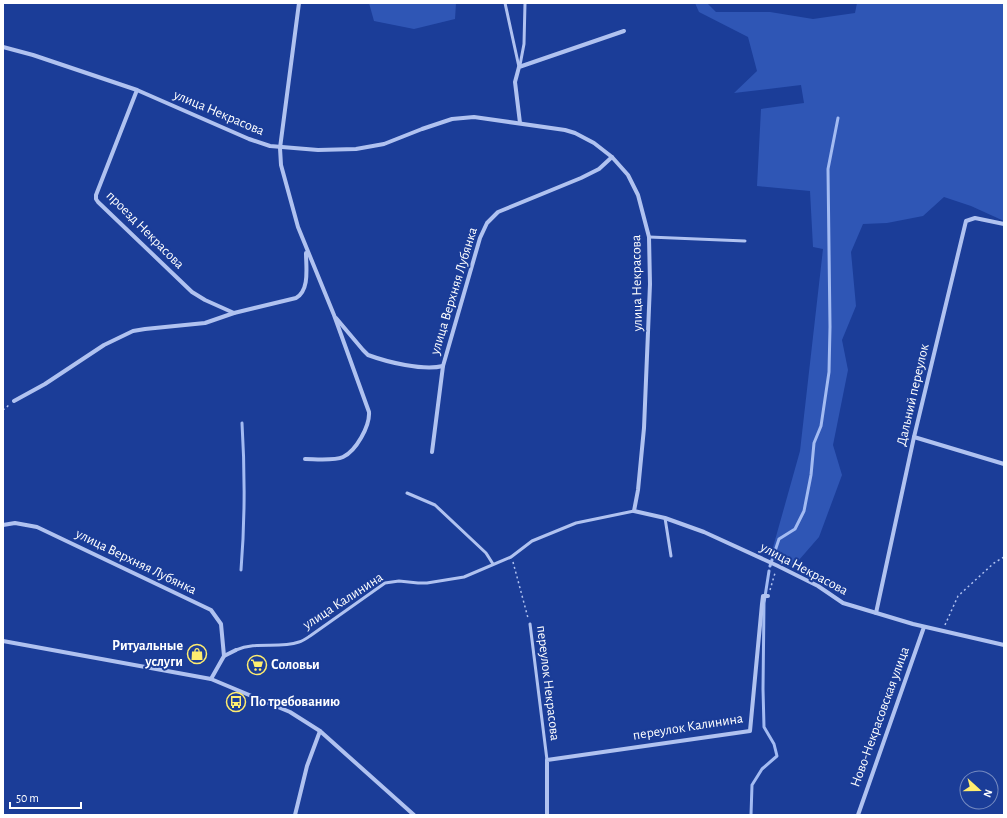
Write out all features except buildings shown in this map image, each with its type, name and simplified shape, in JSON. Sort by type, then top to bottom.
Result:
[{"type":"street","name":"улица Верхняя Лубянка","points":[[299,3],[280,148],[281,165],[306,250],[334,315],[369,412],[368,424],[348,454],[342,457],[305,459]]},
{"type":"street","points":[[520,123],[515,82],[519,67],[624,31]]},
{"type":"street","name":"улица Некрасова","points":[[3,46],[137,90],[249,139],[280,148],[356,150],[384,144],[422,128],[452,119],[474,117],[565,130],[575,133],[594,143],[612,157],[628,175],[638,194],[649,237],[650,284],[644,428],[638,490],[634,511],[665,518],[704,532],[772,562],[818,586],[843,603],[924,627],[1004,645]]},
{"type":"street","name":"проезд Некрасова","points":[[137,90],[96,195],[96,199],[192,292],[204,300],[234,313]]},
{"type":"street","name":"улица Верхняя Лубянка","points":[[432,452],[443,366],[480,238],[487,223],[498,212],[581,178],[599,168],[612,157]]},
{"type":"street","name":"Дальний переулок","points":[[876,613],[914,436],[966,221],[975,218],[1004,224]]},
{"type":"street","points":[[14,401],[45,384],[104,345],[133,331],[205,323],[234,313],[267,306],[300,296],[305,285],[306,250]]},
{"type":"street","name":"улица Верхняя Лубянка","points":[[334,315],[368,355],[417,367],[435,368],[443,366]]},
{"type":"street","points":[[914,436],[1004,464]]},
{"type":"street","name":"улица Верхняя Лубянка","points":[[3,525],[15,523],[37,527],[211,610],[221,624],[224,656]]},
{"type":"street","name":"переулок Калинина","points":[[547,760],[750,731],[766,596]]},
{"type":"street","name":"Ново-Некрасовская улица","points":[[858,815],[924,627]]},
{"type":"street","points":[[3,641],[211,679],[290,712],[320,731],[414,815]]},
{"type":"street","name":"улица Калинина","points":[[224,656],[236,650]]},
{"type":"street","points":[[211,679],[224,656]]},
{"type":"street","points":[[295,815],[307,766],[320,731]]},
{"type":"street","name":"переулок Некрасова","points":[[547,760],[547,815]]},
{"type":"lane","points":[[505,3],[519,67]]},
{"type":"lane","points":[[519,67],[524,44],[525,3]]},
{"type":"lane","points":[[649,237],[745,241]]},
{"type":"lane","points":[[407,493],[435,505],[486,553],[493,564]]},
{"type":"lane","name":"улица Калинина","points":[[236,650],[246,646],[259,644],[288,644],[300,642],[385,583],[399,580],[427,583],[464,577],[511,557],[532,541],[576,523],[634,511]]},
{"type":"lane","points":[[665,518],[671,556]]},
{"type":"lane","name":"переулок Некрасова","points":[[530,624],[547,760]]},
{"type":"path","name":"переулок Некрасова","points":[[511,557],[530,624]]},
{"type":"path","points":[[942,630],[958,596],[994,563],[1004,557]]},
{"type":"path","points":[[766,596],[772,580]]},
{"type":"shaded area","points":[[369,3],[456,3],[455,19],[414,29],[374,21]]},
{"type":"shaded area","points":[[695,3],[707,3],[716,12],[770,12],[813,19],[855,13],[857,3],[1004,3],[1004,221],[971,206],[944,197],[923,216],[887,223],[863,224],[851,252],[856,306],[842,340],[848,370],[833,445],[842,475],[819,537],[792,568],[770,558],[800,451],[823,249],[813,247],[810,191],[757,186],[761,109],[804,103],[801,85],[734,93],[757,71],[748,37],[699,12]]},
{"type":"waterway","points":[[770,566],[779,539],[795,529],[804,511],[811,475],[814,443],[821,426],[829,372],[830,327],[828,169],[838,118]]},
{"type":"waterway","points":[[241,570],[244,496],[242,423]]},
{"type":"waterway","points":[[751,815],[752,785],[762,769],[777,756],[774,744],[764,727],[764,603],[769,571]]},
{"type":"place","name":"Ритуальные услуги","points":[[197,654]]},
{"type":"place","name":"Соловьи","points":[[257,665]]},
{"type":"place","name":"По требованию","points":[[236,702]]}]
